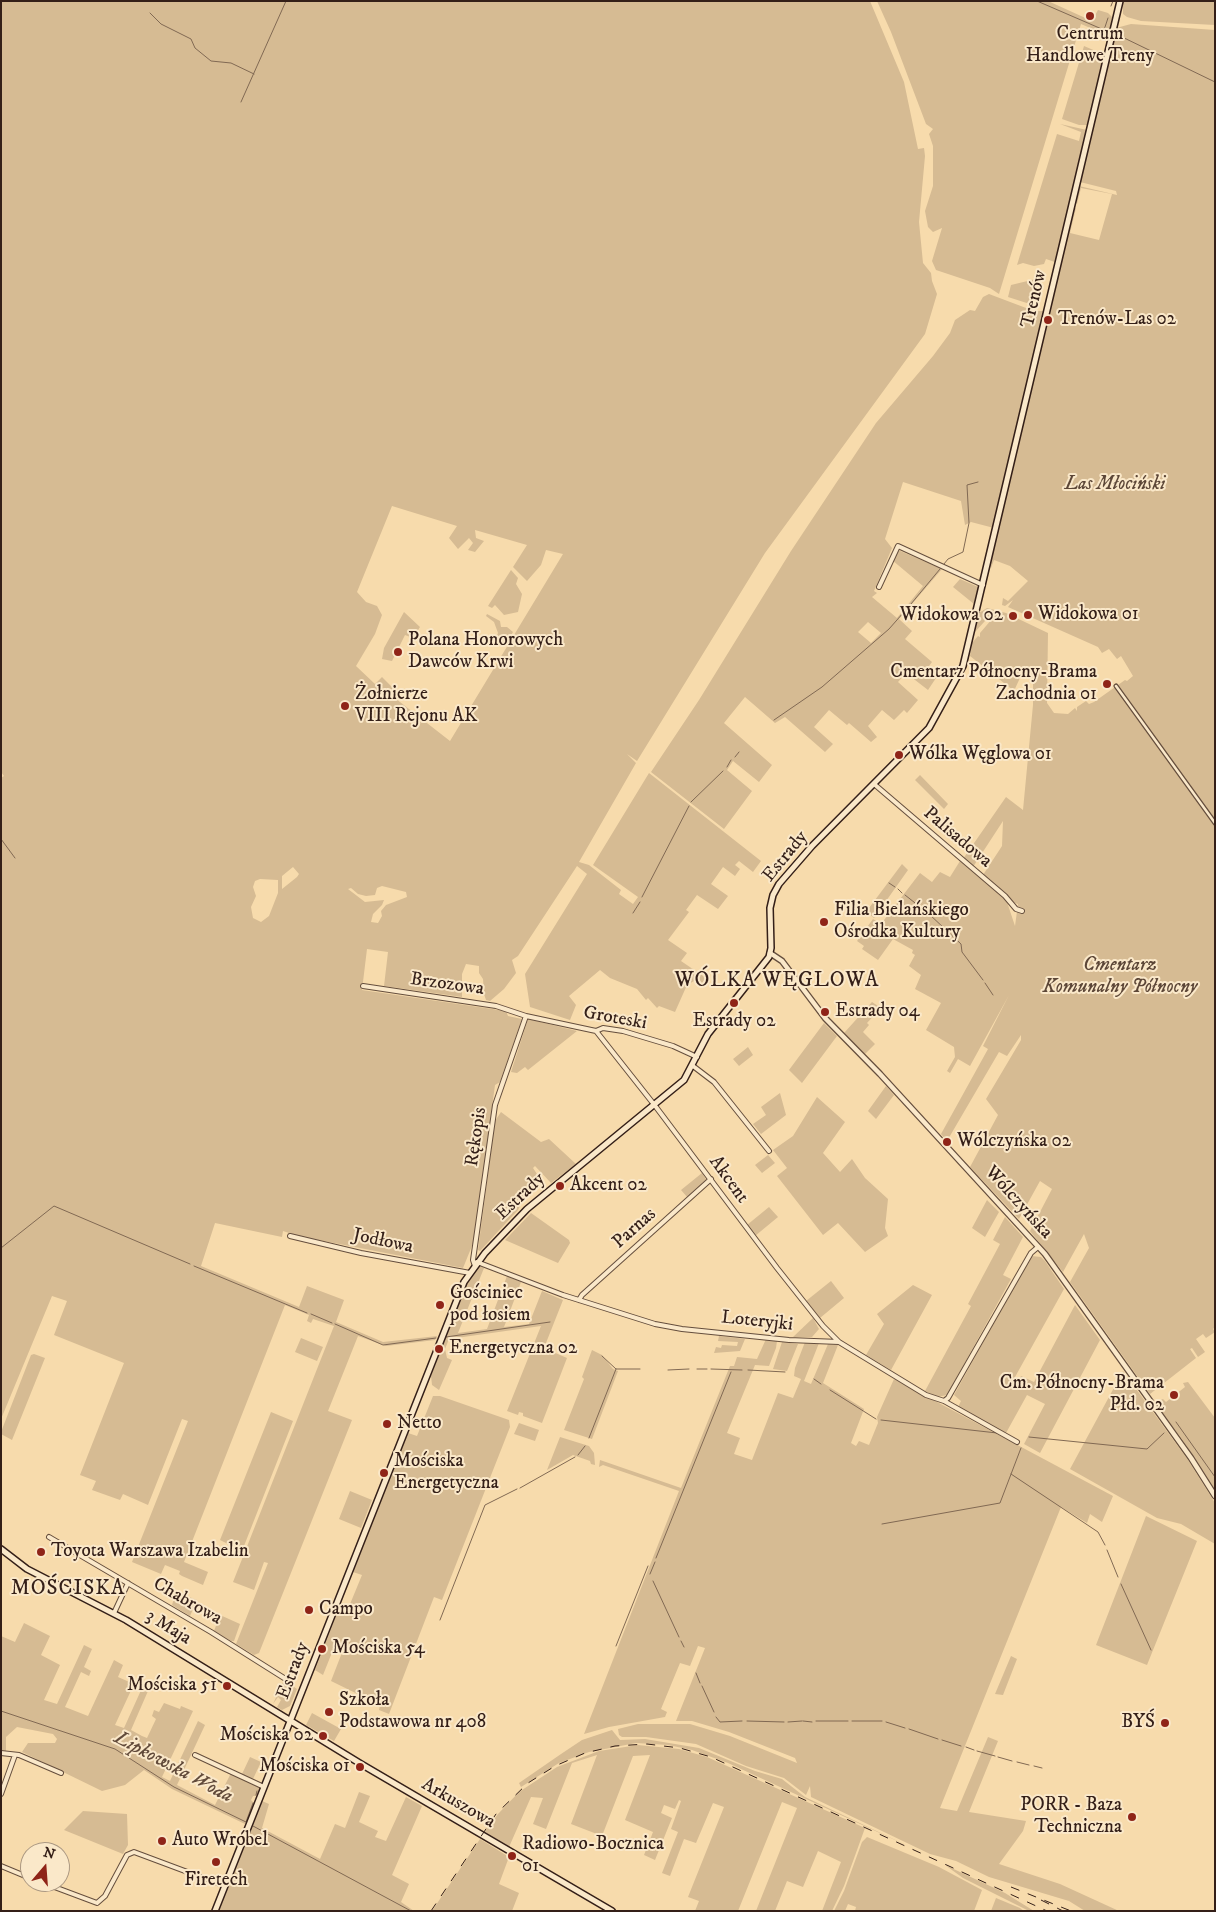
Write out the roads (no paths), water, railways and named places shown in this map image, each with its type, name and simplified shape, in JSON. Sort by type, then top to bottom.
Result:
[{"type":"main road","name":"Trenów","points":[[979,603],[1120,1]]},
{"type":"main road","name":"Estrady","points":[[215,1911],[291,1722],[446,1324],[470,1273],[476,1264],[538,1199],[684,1080],[693,1066],[708,1034],[770,953],[770,908],[776,890],[800,858],[936,719],[962,666],[979,603]]},
{"type":"main road","name":"3 Maja","points":[[1,1549],[28,1568],[114,1613],[291,1722]]},
{"type":"main road","name":"Arkuszowa","points":[[291,1722],[612,1911]]},
{"type":"street","points":[[879,587],[898,546],[983,585]]},
{"type":"street","points":[[1116,686],[1215,823]]},
{"type":"street","name":"Palisadowa","points":[[874,784],[1005,896],[1016,909],[1022,911]]},
{"type":"street","name":"Wólczyńska","points":[[770,953],[782,961],[826,1018],[880,1074],[1038,1247],[1191,1458],[1215,1496]]},
{"type":"street","name":"Brzozowa","points":[[363,986],[496,1006],[526,1016]]},
{"type":"street","name":"Groteski","points":[[526,1016],[596,1031],[605,1028],[623,1032],[673,1046],[697,1057]]},
{"type":"street","name":"Rękopis","points":[[476,1264],[473,1260],[494,1105],[526,1016]]},
{"type":"street","name":"Akcent","points":[[596,1031],[777,1268],[823,1326],[839,1342]]},
{"type":"street","points":[[693,1066],[714,1082],[769,1151]]},
{"type":"street","name":"Parnas","points":[[579,1300],[582,1295],[710,1179]]},
{"type":"street","name":"Jodłowa","points":[[290,1236],[361,1253],[470,1273]]},
{"type":"street","points":[[944,1401],[948,1398],[1031,1253],[1038,1247]]},
{"type":"street","name":"Loteryjki","points":[[476,1264],[649,1323],[682,1329],[789,1340],[839,1342],[926,1395],[944,1401],[1017,1442]]},
{"type":"street","name":"Chabrowa","points":[[49,1537],[284,1678]]},
{"type":"street","points":[[114,1613],[128,1583]]},
{"type":"street","points":[[1,1752],[19,1755],[60,1773]]},
{"type":"street","points":[[1,1794],[15,1755]]},
{"type":"street","points":[[195,1755],[264,1787]]},
{"type":"street","points":[[68,1892],[97,1903],[105,1896],[127,1855],[134,1852],[225,1886]]},
{"type":"street","points":[[1,1866],[20,1874]]},
{"type":"waterway","points":[[241,102],[286,1]]},
{"type":"waterway","points":[[1037,1],[1104,30],[1108,18]]},
{"type":"waterway","points":[[1111,6],[1113,1]]},
{"type":"waterway","points":[[150,13],[161,24],[191,39],[195,48],[211,61],[231,63],[254,74]]},
{"type":"waterway","points":[[1118,35],[1215,82]]},
{"type":"waterway","points":[[944,564],[948,559],[963,552],[969,523],[967,485],[978,482]]},
{"type":"waterway","points":[[906,610],[940,569]]},
{"type":"waterway","points":[[774,720],[822,687],[889,629],[904,612]]},
{"type":"waterway","points":[[735,757],[739,752]]},
{"type":"waterway","points":[[727,767],[731,760]]},
{"type":"waterway","points":[[691,802],[723,771]]},
{"type":"waterway","points":[[642,897],[689,806]]},
{"type":"waterway","points":[[1,839],[15,858]]},
{"type":"waterway","points":[[889,883],[895,887]]},
{"type":"waterway","points":[[898,889],[902,893]]},
{"type":"waterway","points":[[905,895],[929,914],[961,944],[962,952],[983,980]]},
{"type":"waterway","points":[[633,913],[640,902]]},
{"type":"waterway","points":[[985,983],[993,995]]},
{"type":"waterway","points":[[1,1248],[54,1206],[190,1264]]},
{"type":"waterway","points":[[194,1266],[307,1313]]},
{"type":"waterway","points":[[311,1314],[332,1323]]},
{"type":"waterway","points":[[446,1337],[550,1322]]},
{"type":"waterway","points":[[335,1324],[383,1345],[436,1338]]},
{"type":"waterway","points":[[602,1356],[616,1369],[640,1369]]},
{"type":"waterway","points":[[589,1438],[616,1369]]},
{"type":"waterway","points":[[668,1370],[689,1369]]},
{"type":"waterway","points":[[697,1369],[707,1369]]},
{"type":"waterway","points":[[711,1369],[742,1370]]},
{"type":"waterway","points":[[748,1370],[785,1372]]},
{"type":"waterway","points":[[656,1558],[731,1372]]},
{"type":"waterway","points":[[814,1379],[821,1384]]},
{"type":"waterway","points":[[830,1390],[876,1419]]},
{"type":"waterway","points":[[881,1420],[997,1433]]},
{"type":"waterway","points":[[1176,1422],[1215,1477]]},
{"type":"waterway","points":[[1029,1437],[1147,1449],[1164,1433]]},
{"type":"waterway","points":[[578,1455],[585,1446]]},
{"type":"waterway","points":[[882,1524],[1000,1503],[1021,1448]]},
{"type":"waterway","points":[[520,1488],[575,1457]]},
{"type":"waterway","points":[[1011,1474],[1098,1532],[1105,1545]]},
{"type":"waterway","points":[[440,1620],[485,1505],[517,1489]]},
{"type":"waterway","points":[[1107,1550],[1118,1577]]},
{"type":"waterway","points":[[650,1574],[655,1562]]},
{"type":"waterway","points":[[616,1646],[648,1566]]},
{"type":"waterway","points":[[653,1581],[679,1637]]},
{"type":"waterway","points":[[1121,1584],[1151,1650]]},
{"type":"waterway","points":[[681,1641],[684,1647]]},
{"type":"waterway","points":[[696,1673],[700,1683]]},
{"type":"waterway","points":[[702,1686],[714,1712]]},
{"type":"waterway","name":"Lipkowska Woda","points":[[1,1711],[115,1749],[174,1787],[246,1822],[253,1803]]},
{"type":"waterway","points":[[716,1717],[720,1722],[742,1721]]},
{"type":"waterway","points":[[747,1721],[784,1722]]},
{"type":"waterway","points":[[788,1722],[802,1721]]},
{"type":"waterway","points":[[803,1721],[812,1722]]},
{"type":"waterway","points":[[816,1721],[848,1721]]},
{"type":"waterway","points":[[852,1721],[882,1721]]},
{"type":"waterway","points":[[886,1722],[905,1728]]},
{"type":"waterway","points":[[909,1729],[938,1739]]},
{"type":"waterway","points":[[942,1740],[961,1746]]},
{"type":"waterway","points":[[966,1747],[974,1750]]},
{"type":"waterway","points":[[977,1751],[995,1756]]},
{"type":"waterway","points":[[998,1757],[1012,1761]]},
{"type":"waterway","points":[[1017,1762],[1029,1765]]},
{"type":"waterway","points":[[1034,1766],[1042,1768]]},
{"type":"waterway","points":[[256,1795],[257,1791]]},
{"type":"waterway","name":"Lipkowska Woda","points":[[253,1826],[411,1911]]},
{"type":"railway","points":[[431,1911],[496,1814],[528,1783],[555,1766],[585,1753],[615,1746],[647,1744],[680,1748],[711,1757],[1047,1911]]},
{"type":"railway","points":[[1011,1887],[1071,1911]]},
{"type":"railway","points":[[1041,1900],[1063,1911]]},
{"type":"place","name":"Centrum Handlowe Treny","points":[[1090,16]]},
{"type":"place","name":"Trenów-Las 02","points":[[1048,320]]},
{"type":"place","name":"Widokowa 01","points":[[1028,615]]},
{"type":"place","name":"Widokowa 02","points":[[1013,616]]},
{"type":"place","name":"Polana Honorowych Dawców Krwi","points":[[398,652]]},
{"type":"place","name":"Cmentarz Północny-Brama Zachodnia 01","points":[[1107,684]]},
{"type":"place","name":"Żołnierze VIII Rejonu AK","points":[[345,706]]},
{"type":"place","name":"Wólka Węglowa 01","points":[[899,755]]},
{"type":"place","name":"Filia Bielańskiego Ośrodka Kultury","points":[[824,922]]},
{"type":"place","name":"Estrady 02","points":[[734,1003]]},
{"type":"place","name":"Estrady 04","points":[[825,1012]]},
{"type":"place","name":"Wólczyńska 02","points":[[947,1142]]},
{"type":"place","name":"Akcent 02","points":[[560,1186]]},
{"type":"place","name":"Gościniec pod łosiem","points":[[440,1305]]},
{"type":"place","name":"Energetyczna 02","points":[[439,1349]]},
{"type":"place","name":"Cm. Północny-Brama Płd. 02","points":[[1174,1395]]},
{"type":"place","name":"Netto","points":[[387,1424]]},
{"type":"place","name":"Mościska Energetyczna","points":[[384,1473]]},
{"type":"place","name":"Toyota Warszawa Izabelin","points":[[41,1552]]},
{"type":"place","name":"Campo","points":[[309,1610]]},
{"type":"place","name":"Mościska 54","points":[[322,1649]]},
{"type":"place","name":"Mościska 51","points":[[227,1686]]},
{"type":"place","name":"Szkoła Podstawowa nr 408","points":[[329,1712]]},
{"type":"place","name":"BYŚ","points":[[1165,1723]]},
{"type":"place","name":"Mościska 02","points":[[323,1736]]},
{"type":"place","name":"Mościska 01","points":[[360,1767]]},
{"type":"place","name":"PORR - Baza Techniczna","points":[[1132,1817]]},
{"type":"place","name":"Auto Wróbel","points":[[162,1841]]},
{"type":"place","name":"Radiowo-Bocznica 01","points":[[512,1856]]},
{"type":"place","name":"Firetech","points":[[216,1862]]},
{"type":"district","name":"WÓLKA WĘGLOWA","points":[[777,982]]},
{"type":"district","name":"MOŚCISKA","points":[[68,1590]]},
{"type":"park label","name":"Las Młociński","points":[[1115,485]]},
{"type":"park label","name":"Cmentarz Komunalny Północny","points":[[1120,977]]}]
